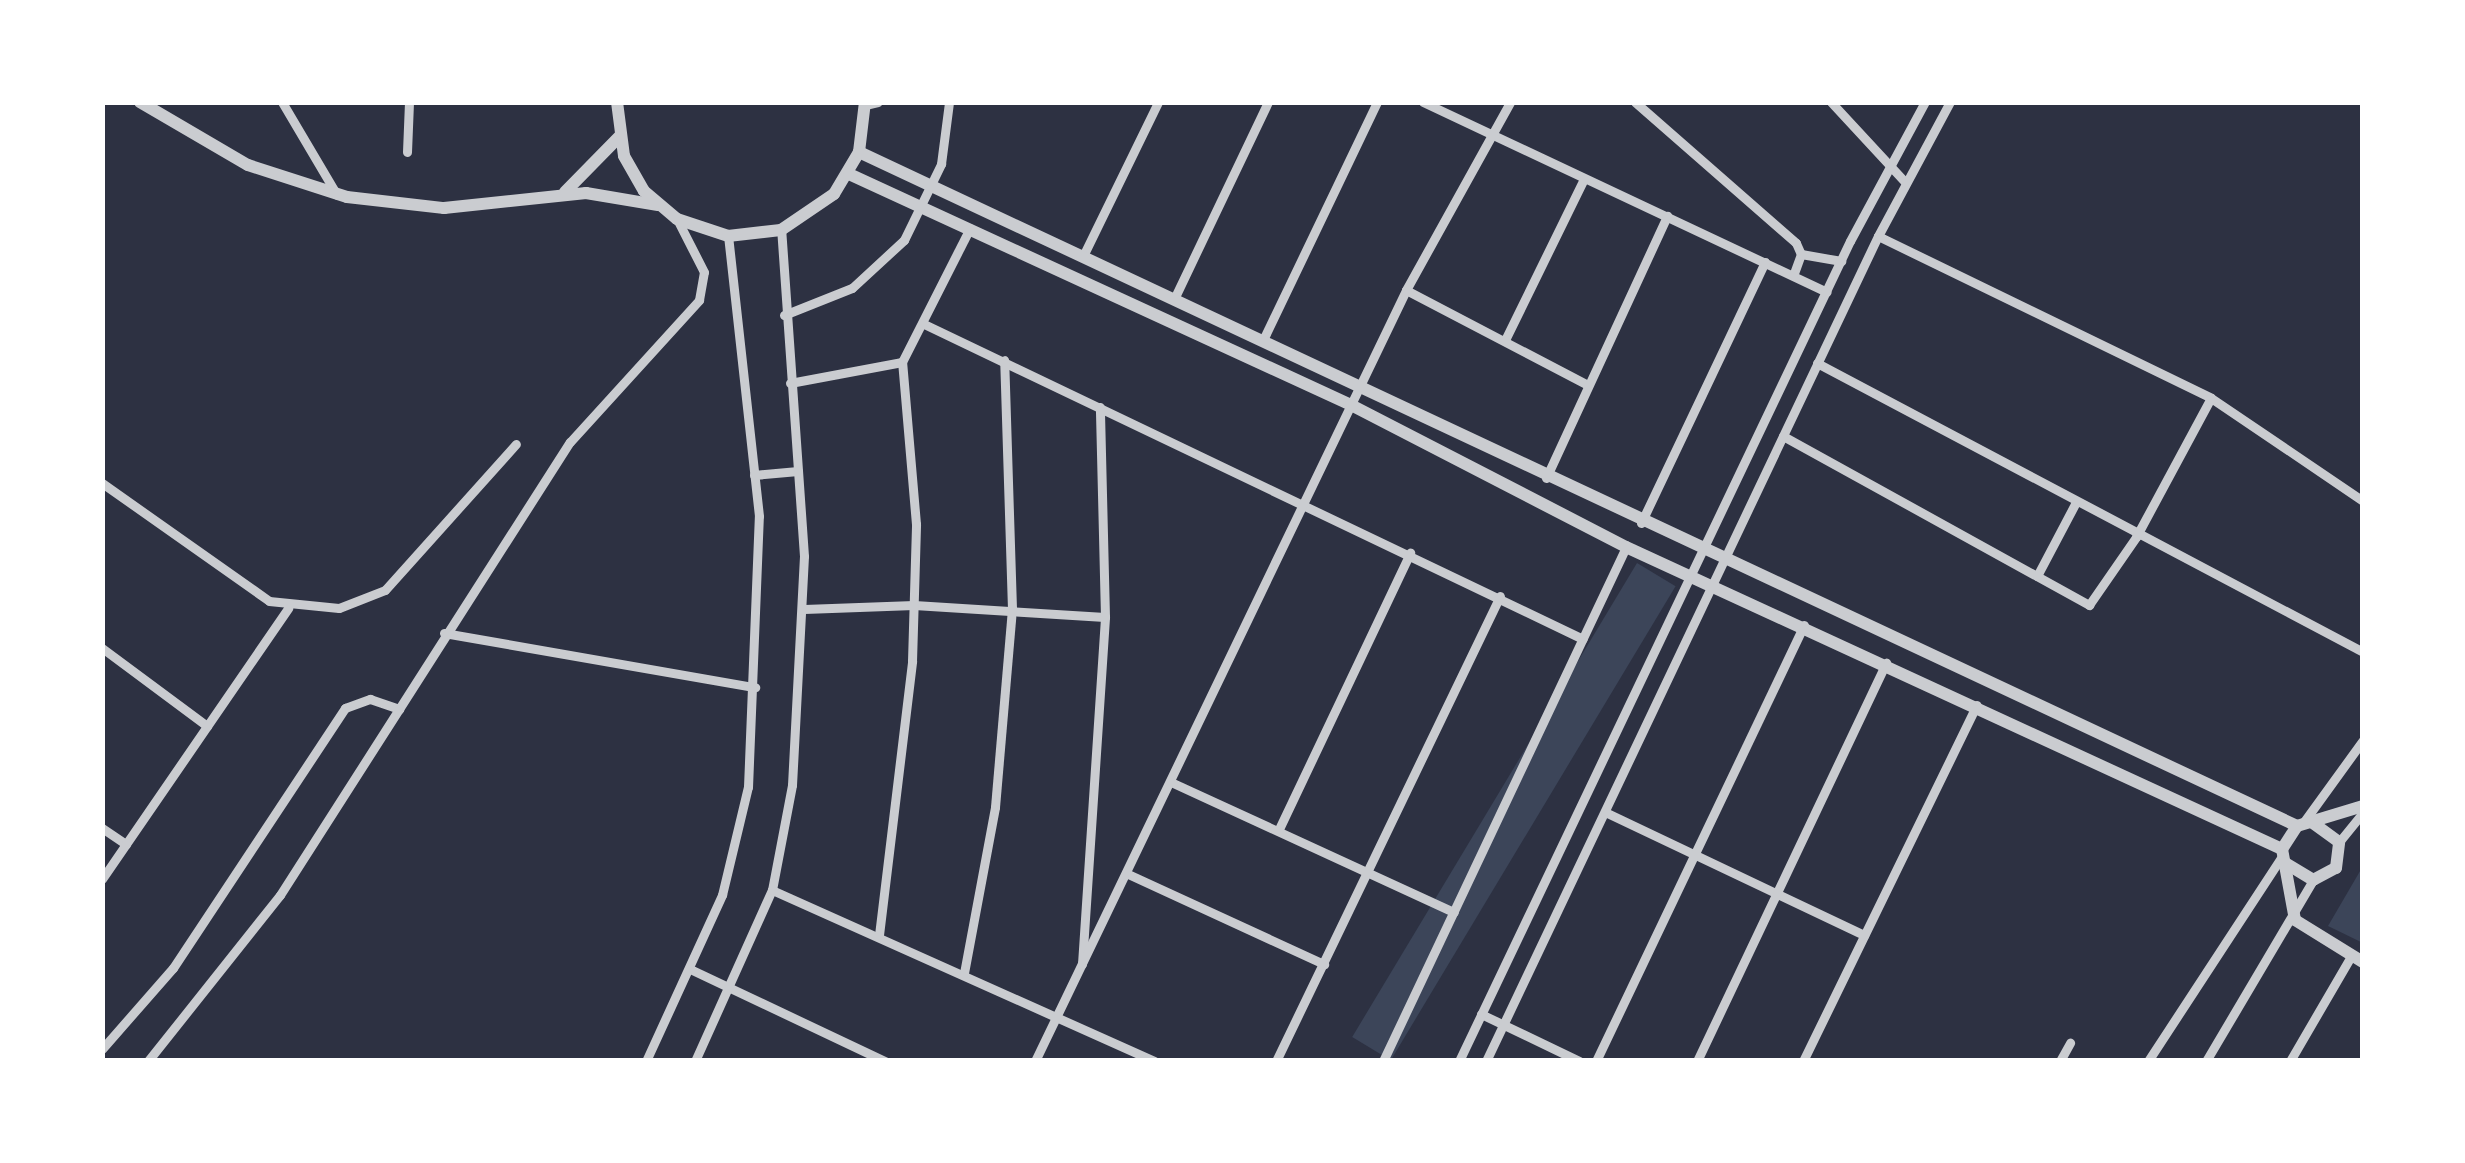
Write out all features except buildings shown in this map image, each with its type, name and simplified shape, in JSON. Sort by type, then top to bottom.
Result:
[{"type":"street","points":[[140,102],[248,166],[337,195],[444,208],[562,194],[658,206]]},
{"type":"street","points":[[281,102],[337,195]]},
{"type":"street","points":[[407,152],[409,102]]},
{"type":"street","points":[[617,102],[619,137],[633,175],[658,206],[676,219],[728,236],[781,230],[812,213],[849,174],[870,103]]},
{"type":"street","points":[[784,315],[852,288],[924,210],[934,188],[949,102]]},
{"type":"street","points":[[1085,252],[1158,102]]},
{"type":"street","points":[[1175,297],[1268,102]]},
{"type":"street","points":[[1263,340],[1377,102]]},
{"type":"street","points":[[1423,102],[1826,292]]},
{"type":"street","points":[[1035,1061],[1173,784],[1406,290],[1486,133],[1510,102]]},
{"type":"street","points":[[1635,102],[1697,150],[1801,254],[1841,261]]},
{"type":"street","points":[[1831,102],[1906,183]]},
{"type":"street","points":[[1459,1061],[1841,261],[1925,102]]},
{"type":"street","points":[[1486,1061],[1878,236],[1950,102]]},
{"type":"street","points":[[562,194],[619,137]]},
{"type":"street","points":[[859,152],[1085,252],[1701,554],[2339,842]]},
{"type":"street","points":[[849,174],[924,210],[971,226],[1351,405],[1626,547],[1977,705],[2283,855],[2313,880]]},
{"type":"street","points":[[1505,340],[1584,179]]},
{"type":"street","points":[[1545,479],[1666,216]]},
{"type":"street","points":[[148,1061],[280,896],[444,633],[591,414],[699,300],[704,272],[676,219]]},
{"type":"street","points":[[879,935],[909,719],[914,605],[913,448],[902,362],[971,226]]},
{"type":"street","points":[[695,1061],[772,890],[792,784],[804,608],[781,230]]},
{"type":"street","points":[[646,1061],[691,969],[742,824],[755,686],[754,475],[728,236]]},
{"type":"street","points":[[1878,236],[2211,398],[2363,501]]},
{"type":"street","points":[[1793,276],[1801,254]]},
{"type":"street","points":[[1640,524],[1765,262]]},
{"type":"street","points":[[1406,290],[1586,384]]},
{"type":"street","points":[[924,324],[1583,639]]},
{"type":"street","points":[[964,974],[995,808],[1012,609],[1004,361]]},
{"type":"street","points":[[790,383],[902,362]]},
{"type":"street","points":[[1817,363],[2136,537],[2363,652]]},
{"type":"street","points":[[1783,436],[2089,605],[2136,537],[2211,398]]},
{"type":"street","points":[[1082,966],[1105,617],[1100,407]]},
{"type":"street","points":[[102,483],[288,608],[339,608],[374,598],[516,444]]},
{"type":"street","points":[[754,475],[798,471]]},
{"type":"street","points":[[2037,576],[2076,502]]},
{"type":"street","points":[[1383,1061],[1626,547]]},
{"type":"street","points":[[1279,829],[1410,553]]},
{"type":"street","points":[[1276,1061],[1500,596]]},
{"type":"street","points":[[804,608],[914,605],[1105,617]]},
{"type":"street","points":[[102,879],[288,608]]},
{"type":"street","points":[[1596,1061],[1804,625]]},
{"type":"street","points":[[444,633],[755,686]]},
{"type":"street","points":[[102,648],[207,726]]},
{"type":"street","points":[[1697,1061],[1886,663]]},
{"type":"street","points":[[102,1048],[173,968],[345,708],[370,699],[399,709]]},
{"type":"street","points":[[1804,1061],[1977,705]]},
{"type":"street","points":[[2147,1061],[2363,740]]},
{"type":"street","points":[[1173,784],[1454,911]]},
{"type":"street","points":[[2303,824],[2363,809]]},
{"type":"street","points":[[2206,1061],[2313,880],[2336,868],[2339,842],[2363,809]]},
{"type":"street","points":[[1605,812],[1864,935]]},
{"type":"street","points":[[102,828],[126,844]]},
{"type":"street","points":[[2283,855],[2293,911],[2303,930],[2357,959],[2290,1061]]},
{"type":"street","points":[[1128,874],[1324,964]]},
{"type":"street","points":[[772,890],[1154,1061]]},
{"type":"street","points":[[691,969],[885,1061]]},
{"type":"street","points":[[1481,1014],[1579,1061]]},
{"type":"street","points":[[2060,1061],[2070,1043]]},
{"type":"shaded area","points":[[1637,563],[1676,586],[1391,1060],[1352,1037]]},
{"type":"shaded area","points":[[2363,866],[2363,943],[2328,926]]}]
